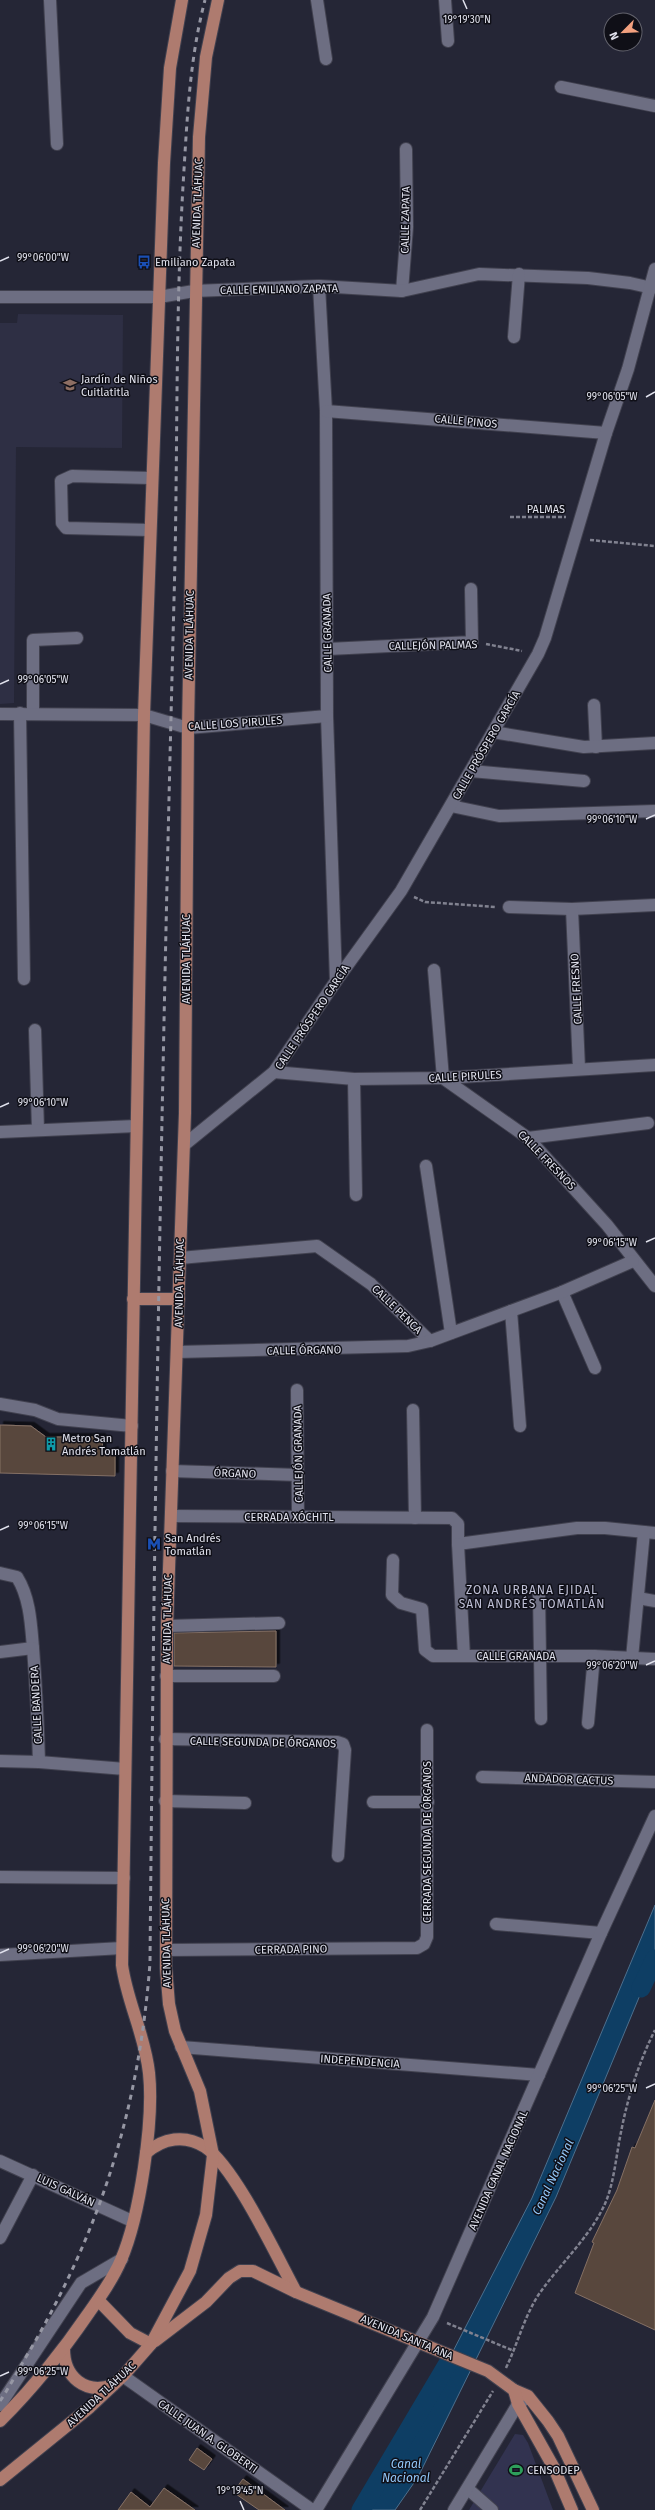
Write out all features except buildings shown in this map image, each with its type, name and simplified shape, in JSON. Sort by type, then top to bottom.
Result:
[{"type":"main road","points":[[0,2421],[64,2349],[98,2300],[122,2259],[132,2221],[146,2153],[150,2108],[149,2073],[139,2027],[124,1981],[122,1948],[144,715],[151,478],[170,68],[182,0]]},
{"type":"main road","name":"AVENIDA TLÁHUAC","points":[[0,2480],[90,2407],[118,2380],[151,2344],[190,2271],[206,2215],[213,2155],[200,2091],[181,2047],[169,2004],[166,1950],[165,1739],[167,1626],[184,1145],[194,291],[201,97],[206,58],[218,0]]},
{"type":"main road","points":[[133,1299],[179,1299]]},
{"type":"main road","points":[[146,2153],[160,2143],[176,2139],[196,2142],[213,2155],[232,2178],[296,2292]]},
{"type":"main road","name":"AVENIDA SANTA ANA","points":[[151,2344],[206,2302],[229,2278],[240,2271],[253,2271],[296,2292],[488,2371],[500,2378],[514,2390],[528,2396],[558,2436],[593,2510]]},
{"type":"main road","points":[[98,2300],[130,2333],[151,2344]]},
{"type":"main road","points":[[64,2349],[66,2367],[78,2382],[95,2388],[118,2380]]},
{"type":"main road","points":[[514,2390],[518,2404],[554,2468],[572,2510]]},
{"type":"street","points":[[50,0],[57,144]]},
{"type":"street","points":[[317,0],[326,59]]},
{"type":"street","points":[[445,0],[448,41]]},
{"type":"street","points":[[561,87],[655,106]]},
{"type":"street","name":"CALLE ZAPATA","points":[[402,291],[407,226],[406,149]]},
{"type":"street","name":"CALLE PRÓSPERO GARCÍA","points":[[184,1145],[274,1072],[336,981],[401,891],[538,654],[545,638],[606,433],[628,369],[652,288],[655,269]]},
{"type":"street","name":"CALLE EMILIANO ZAPATA","points":[[0,296],[159,297],[194,291],[319,286],[402,291],[479,274],[519,274],[616,281],[652,288]]},
{"type":"street","points":[[514,337],[519,274]]},
{"type":"street","name":"CALLE GRANADA","points":[[319,286],[326,410],[325,504],[328,649],[327,716],[336,981]]},
{"type":"street","name":"CALLE PINOS","points":[[326,410],[606,433]]},
{"type":"street","points":[[150,530],[66,528],[62,523],[61,481],[72,476],[151,478]]},
{"type":"street","points":[[471,589],[472,642]]},
{"type":"street","points":[[33,713],[33,640],[77,638]]},
{"type":"street","name":"CALLEJÓN PALMAS","points":[[328,649],[472,642]]},
{"type":"street","points":[[594,705],[596,747]]},
{"type":"street","points":[[20,713],[24,979]]},
{"type":"street","name":"CALLE LOS PIRULES","points":[[0,714],[33,713],[144,715],[188,728],[327,716]]},
{"type":"street","points":[[493,732],[596,747],[655,743]]},
{"type":"street","points":[[470,771],[584,781]]},
{"type":"street","points":[[451,806],[499,816],[655,811]]},
{"type":"street","points":[[509,907],[572,909],[655,904]]},
{"type":"street","name":"CALLE FRESNO","points":[[572,909],[580,1068]]},
{"type":"street","points":[[434,970],[444,1078]]},
{"type":"street","points":[[35,1030],[38,1130]]},
{"type":"street","name":"CALLE PIRULES","points":[[274,1072],[354,1079],[444,1078],[580,1068],[655,1065]]},
{"type":"street","name":"CALLE FRESNOS","points":[[444,1078],[528,1138],[607,1225],[633,1261],[655,1286]]},
{"type":"street","points":[[354,1079],[356,1195]]},
{"type":"street","points":[[528,1138],[648,1123]]},
{"type":"street","points":[[0,1132],[136,1126]]},
{"type":"street","points":[[426,1166],[451,1333]]},
{"type":"street","name":"CALLE PENCA","points":[[180,1258],[317,1246],[371,1284],[430,1341],[562,1292],[633,1261]]},
{"type":"street","points":[[562,1292],[595,1368]]},
{"type":"street","points":[[511,1311],[520,1426]]},
{"type":"street","name":"CALLE ÓRGANO","points":[[177,1352],[368,1348],[408,1346],[430,1341]]},
{"type":"street","name":"CALLEJÓN GRANADA","points":[[297,1390],[298,1517]]},
{"type":"street","points":[[0,1404],[35,1410],[58,1419],[132,1426]]},
{"type":"street","points":[[411,1518],[413,1410]]},
{"type":"street","name":"ÓRGANO","points":[[172,1471],[298,1475]]},
{"type":"street","name":"CERRADA XÓCHITL","points":[[171,1516],[452,1518],[456,1520],[458,1544]]},
{"type":"street","points":[[458,1544],[577,1528],[605,1528],[650,1533],[638,1598],[632,1658]]},
{"type":"street","name":"CALLE GRANADA","points":[[458,1544],[464,1656],[594,1656],[655,1659]]},
{"type":"street","points":[[393,1560],[392,1595],[401,1603],[422,1609],[425,1650],[428,1654],[464,1656]]},
{"type":"street","name":"CALLE BANDERA","points":[[0,1573],[18,1577],[24,1588],[33,1648],[38,1699],[38,1762]]},
{"type":"street","points":[[539,1594],[538,1656],[541,1719]]},
{"type":"street","points":[[638,1598],[655,1601]]},
{"type":"street","points":[[167,1626],[278,1623]]},
{"type":"street","points":[[0,1652],[33,1648]]},
{"type":"street","points":[[588,1723],[594,1656]]},
{"type":"street","points":[[166,1676],[274,1676]]},
{"type":"street","name":"CERRADA SEGUNDA DE ÓRGANOS","points":[[417,1948],[424,1944],[427,1937],[427,1730]]},
{"type":"street","name":"CALLE SEGUNDA DE ÓRGANOS","points":[[165,1739],[337,1742],[343,1744],[346,1750],[338,1856]]},
{"type":"street","points":[[0,1761],[38,1762],[125,1769]]},
{"type":"street","name":"ANDADOR CACTUS","points":[[482,1777],[655,1782]]},
{"type":"street","points":[[165,1801],[245,1802]]},
{"type":"street","points":[[373,1802],[428,1802]]},
{"type":"street","name":"AVENIDA CANAL NACIONAL","points":[[316,2510],[420,2342],[433,2317],[601,1933],[655,1816]]},
{"type":"street","points":[[0,1877],[124,1878]]},
{"type":"street","points":[[496,1924],[601,1933]]},
{"type":"street","points":[[0,1955],[122,1948]]},
{"type":"street","name":"CERRADA PINO","points":[[166,1950],[417,1948]]},
{"type":"street","name":"INDEPENDENCIA","points":[[181,2047],[539,2075]]},
{"type":"street","name":"LUIS GALVÁN","points":[[0,2161],[132,2221]]},
{"type":"street","points":[[0,2238],[33,2175]]},
{"type":"street","points":[[0,2405],[81,2283],[122,2259]]},
{"type":"street","name":"CALLE JUAN A. GLOBERTI","points":[[118,2380],[312,2510]]},
{"type":"street","points":[[454,2510],[518,2404],[528,2396]]},
{"type":"street","points":[[468,2489],[492,2510]]},
{"type":"path","name":"PALMAS","points":[[510,517],[581,517]]},
{"type":"path","points":[[575,538],[655,546]]},
{"type":"path","name":"CALLEJÓN PALMAS","points":[[472,642],[538,654]]},
{"type":"path","points":[[401,891],[425,902],[509,907]]},
{"type":"path","points":[[420,2510],[500,2378],[514,2352],[518,2335],[538,2295],[563,2260],[588,2233],[604,2205],[640,2061],[655,2030]]},
{"type":"path","points":[[447,2323],[514,2352]]},
{"type":"shaded area","name":"Jardín de Niños Cuitlatitla","points":[[18,314],[123,315],[122,448],[16,447],[14,703],[0,704],[0,323],[17,323]]},
{"type":"shaded area","name":"CENSODEP","points":[[515,2434],[523,2435],[528,2443],[553,2510],[469,2510]]},
{"type":"water","name":"Canal Nacional","points":[[655,1905],[655,1959],[556,2197],[418,2477],[395,2510],[364,2510],[396,2462],[532,2198]]},
{"type":"waterway","name":"Canal Nacional","points":[[641,1988],[655,1959]]},
{"type":"waterway","name":"Canal Nacional","points":[[361,2510],[450,2360]]},
{"type":"railway","points":[[0,2401],[55,2305],[77,2259],[113,2165],[137,2067],[145,2016],[150,1963],[159,1281],[175,548],[180,238],[192,69],[195,46],[205,0]]},
{"type":"place","name":"Emiliano Zapata","points":[[144,262]]},
{"type":"place","name":"Jardín de Niños Cuitlatitla","points":[[70,385]]},
{"type":"place","name":"Metro San Andrés Tomatlán","points":[[51,1444]]},
{"type":"place","name":"San Andrés Tomatlán","points":[[154,1544]]},
{"type":"place","name":"CENSODEP","points":[[516,2470]]},
{"type":"district","name":"ZONA URBANA EJIDAL SAN ANDRÉS TOMATLÁN","points":[[532,1597]]}]
